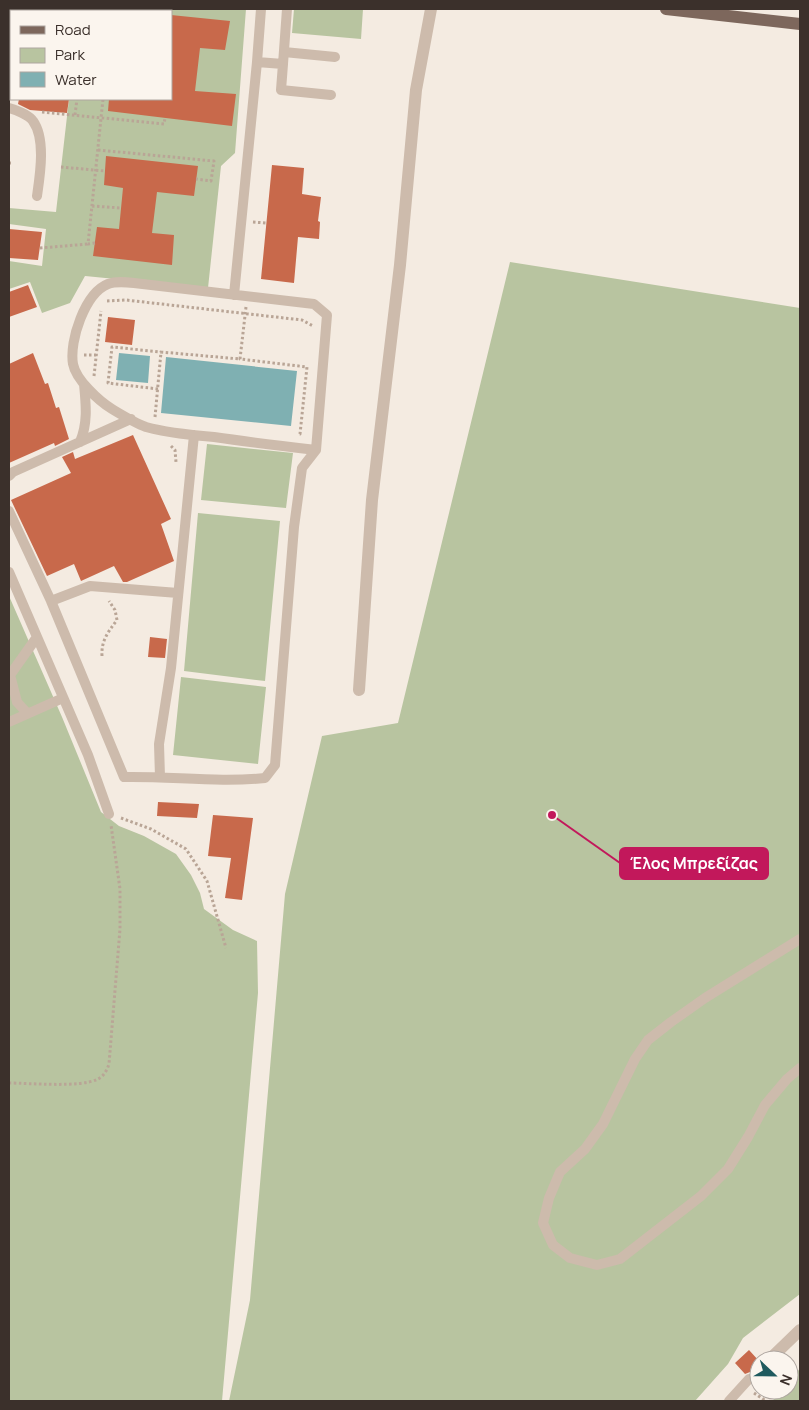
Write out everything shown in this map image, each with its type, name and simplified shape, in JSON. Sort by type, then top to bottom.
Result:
[{"type":"main road","points":[[666,9],[800,24]]},
{"type":"street","points":[[359,690],[372,500],[400,264],[416,90],[431,9]]},
{"type":"street","points":[[779,1350],[800,1330]]},
{"type":"lane","points":[[234,295],[261,9]]},
{"type":"lane","points":[[287,9],[281,90],[331,95]]},
{"type":"lane","points":[[284,52],[335,57]]},
{"type":"lane","points":[[257,62],[283,64]]},
{"type":"lane","points":[[9,108],[33,120],[39,136],[41,168],[37,196]]},
{"type":"lane","points":[[9,511],[51,601],[124,777],[160,776],[236,782],[265,778],[275,764],[294,526],[302,468],[316,450],[327,315],[314,304],[119,282],[108,284],[98,290],[90,300],[77,329],[73,348],[74,365],[84,384],[111,408],[144,426],[194,435],[316,450]]},
{"type":"lane","points":[[80,442],[85,429],[86,405],[84,384]]},
{"type":"lane","points":[[9,476],[13,472],[130,419]]},
{"type":"lane","points":[[160,776],[159,744],[171,668],[194,435]]},
{"type":"lane","points":[[9,572],[88,754],[109,814]]},
{"type":"lane","points":[[51,601],[90,586],[178,593]]},
{"type":"lane","points":[[27,713],[17,702],[10,675],[37,637]]},
{"type":"lane","points":[[9,722],[64,698]]},
{"type":"lane","points":[[800,939],[705,998],[648,1040],[635,1059],[603,1124],[585,1149],[560,1172],[556,1180],[543,1223],[553,1245],[570,1258],[597,1265],[620,1259],[701,1196],[728,1169],[765,1105],[787,1078],[800,1068]]},
{"type":"lane","points":[[729,1401],[749,1379]]},
{"type":"path","points":[[75,115],[77,100]]},
{"type":"path","points":[[88,244],[103,100]]},
{"type":"path","points":[[40,112],[164,124],[165,118]]},
{"type":"path","points":[[98,150],[214,161],[212,181],[196,179]]},
{"type":"path","points":[[61,167],[105,171]]},
{"type":"path","points":[[92,206],[121,208]]},
{"type":"path","points":[[40,248],[95,244]]},
{"type":"path","points":[[240,359],[247,297]]},
{"type":"path","points":[[92,392],[100,312],[106,301],[126,300],[302,320],[326,333]]},
{"type":"path","points":[[158,389],[108,383],[112,347],[307,366],[300,434],[291,433]]},
{"type":"path","points":[[155,418],[161,352]]},
{"type":"path","points":[[102,656],[101,646],[104,638],[117,620],[115,610],[108,601],[108,587]]},
{"type":"path","points":[[109,814],[151,829],[186,849],[207,881],[226,948]]},
{"type":"path","points":[[9,1083],[86,1083],[99,1079],[109,1064],[120,913],[120,889],[115,844],[109,814]]},
{"type":"green space","points":[[9,9],[246,9],[235,153],[221,166],[208,288],[85,276],[70,303],[42,313],[30,282],[9,289],[9,261],[42,266],[46,229],[9,224],[9,208],[56,212],[69,100],[172,100],[172,10],[10,10],[9,97]]},
{"type":"green space","points":[[294,9],[363,9],[361,39],[292,33]]},
{"type":"green space","points":[[510,262],[800,308],[800,1294],[743,1338],[728,1364],[695,1401],[229,1401],[250,1300],[285,894],[322,736],[398,723]]},
{"type":"green space","points":[[207,444],[293,453],[286,508],[201,500]]},
{"type":"green space","points":[[198,513],[280,521],[265,681],[184,671]]},
{"type":"green space","points":[[9,596],[101,812],[119,826],[144,836],[176,854],[191,875],[200,893],[204,909],[233,930],[257,941],[258,993],[222,1401],[9,1401]]},
{"type":"green space","points":[[181,677],[266,687],[258,764],[173,755]]},
{"type":"green space","points":[[800,1368],[800,1401],[772,1401],[799,1400]]},
{"type":"water","points":[[119,353],[150,356],[148,383],[116,380]]},
{"type":"water","points":[[166,357],[297,371],[291,426],[161,413]]},
{"type":"building","points":[[172,15],[230,21],[225,50],[200,48],[195,91],[236,94],[232,126],[108,111],[109,100],[172,100]]},
{"type":"building","points":[[19,100],[69,100],[67,113],[30,110],[18,104]]},
{"type":"building","points":[[106,156],[198,166],[194,196],[157,192],[152,233],[174,235],[172,265],[93,256],[97,227],[119,229],[123,188],[104,185]]},
{"type":"building","points":[[272,165],[304,168],[302,194],[321,197],[318,221],[320,222],[319,239],[298,237],[294,283],[261,279]]},
{"type":"building","points":[[9,229],[42,232],[38,260],[9,258]]},
{"type":"building","points":[[28,285],[37,307],[9,317],[9,292]]},
{"type":"building","points":[[108,317],[135,320],[132,345],[105,342]]},
{"type":"building","points":[[33,353],[45,384],[48,383],[56,408],[59,407],[69,439],[55,446],[54,443],[9,463],[9,364]]},
{"type":"building","points":[[133,435],[171,519],[161,524],[174,561],[127,582],[123,582],[114,566],[81,581],[74,564],[47,576],[11,500],[71,473],[62,457],[73,452],[75,459]]},
{"type":"building","points":[[150,637],[167,639],[165,658],[148,657]]},
{"type":"building","points":[[158,802],[199,804],[197,818],[157,816]]},
{"type":"building","points":[[213,815],[253,818],[242,900],[225,898],[231,858],[208,856]]},
{"type":"building","points":[[749,1350],[749,1372],[745,1374],[735,1363]]},
{"type":"place","name":"Έλος Μπρεξίζας","points":[[552,815]]}]
